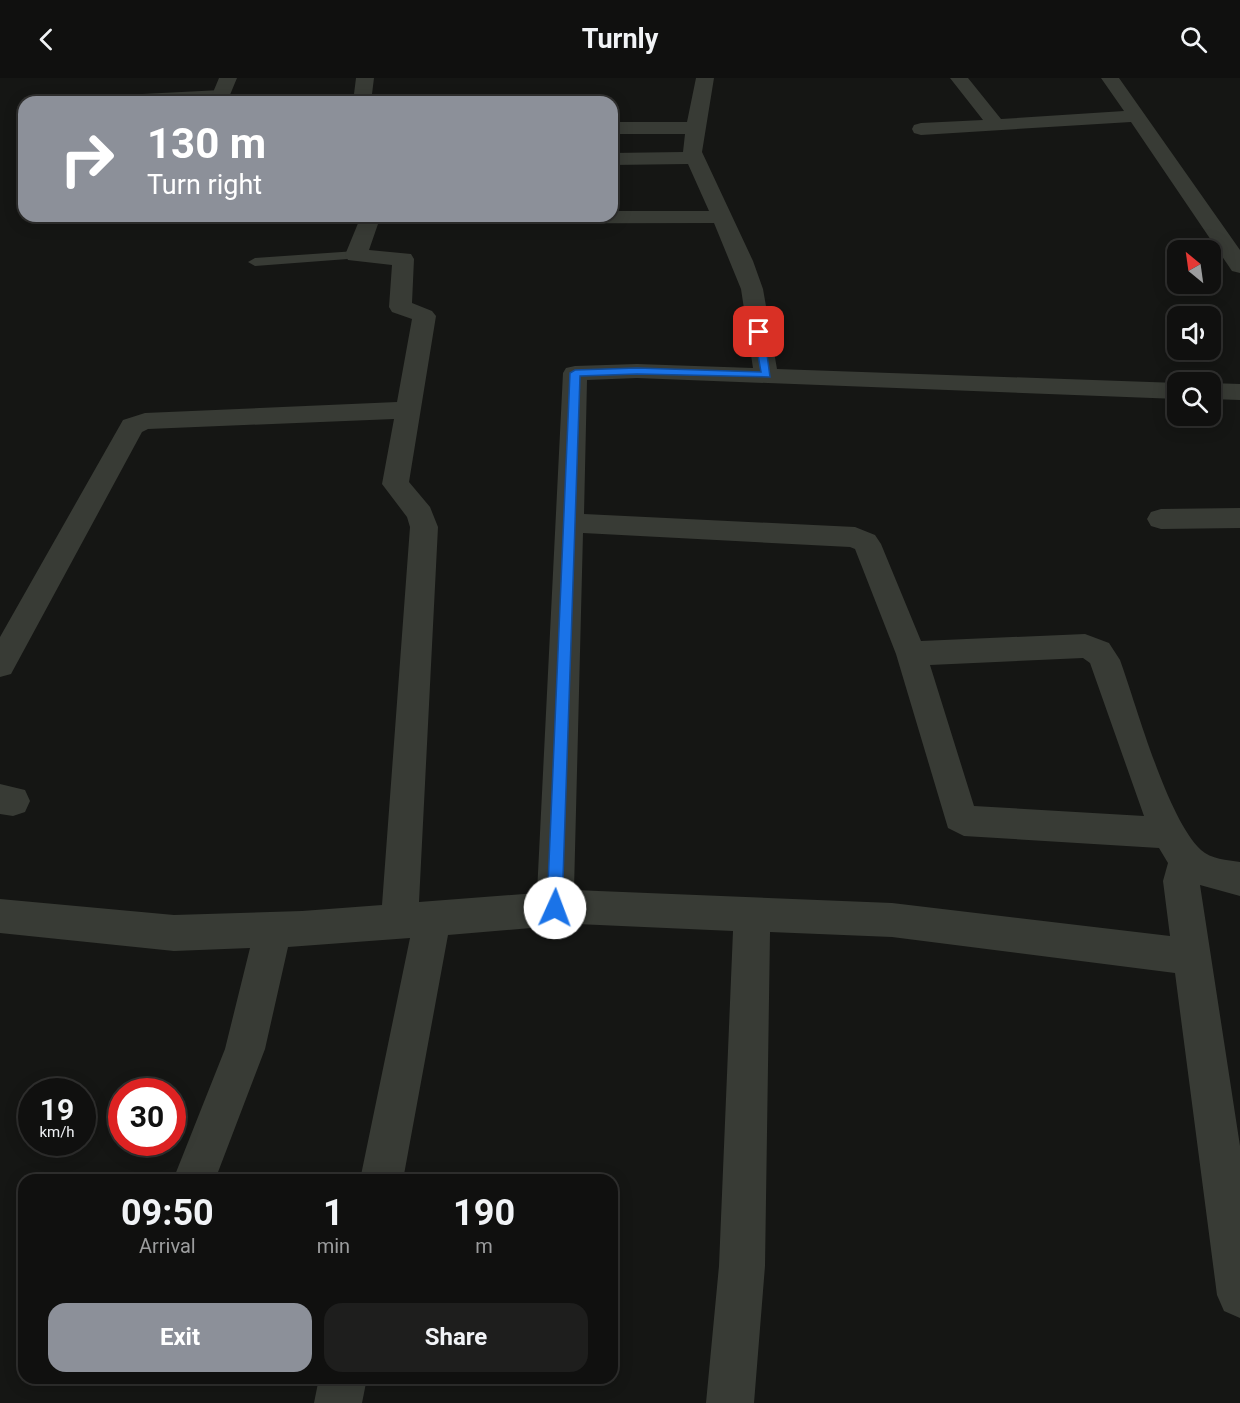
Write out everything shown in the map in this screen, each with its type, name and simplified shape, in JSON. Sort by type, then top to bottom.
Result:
[{"type":"street","points":[[363,96],[365,78]]},
{"type":"street","points":[[705,78],[704,93],[692,142],[694,158],[742,261],[752,289],[766,375]]},
{"type":"street","points":[[959,78],[996,124]]},
{"type":"street","points":[[1110,78],[1240,266]]},
{"type":"street","points":[[921,129],[1136,116]]},
{"type":"street","points":[[618,128],[695,128]]},
{"type":"street","points":[[618,159],[694,158]]},
{"type":"street","points":[[618,217],[722,217]]},
{"type":"street","points":[[368,222],[356,255],[403,259],[400,308],[424,314],[395,484],[420,514],[424,527],[416,920],[383,1174]]},
{"type":"street","points":[[555,908],[575,373],[637,371],[1167,391]]},
{"type":"street","points":[[1221,392],[1240,392]]},
{"type":"street","points":[[0,665],[132,426],[145,421],[408,410]]},
{"type":"street","points":[[1161,519],[1240,518]]},
{"type":"street","points":[[569,523],[855,537],[865,542],[871,551],[911,654],[960,817],[964,821],[1178,847],[1205,872],[1240,879]]},
{"type":"street","points":[[911,654],[1085,646],[1098,651],[1104,660],[1154,797],[1178,847],[1240,1295]]},
{"type":"street","points":[[0,916],[174,933],[273,930],[577,906],[892,920],[1192,957]]},
{"type":"street","points":[[730,1403],[742,1266],[752,914]]},
{"type":"street","points":[[196,1174],[245,1049],[273,930]]},
{"type":"street","points":[[338,1403],[342,1384]]},
{"type":"lane","points":[[150,96],[222,91]]},
{"type":"lane","points":[[255,262],[356,255]]},
{"type":"route","points":[[555,908],[575,373],[637,371],[766,375],[759,332]]}]
